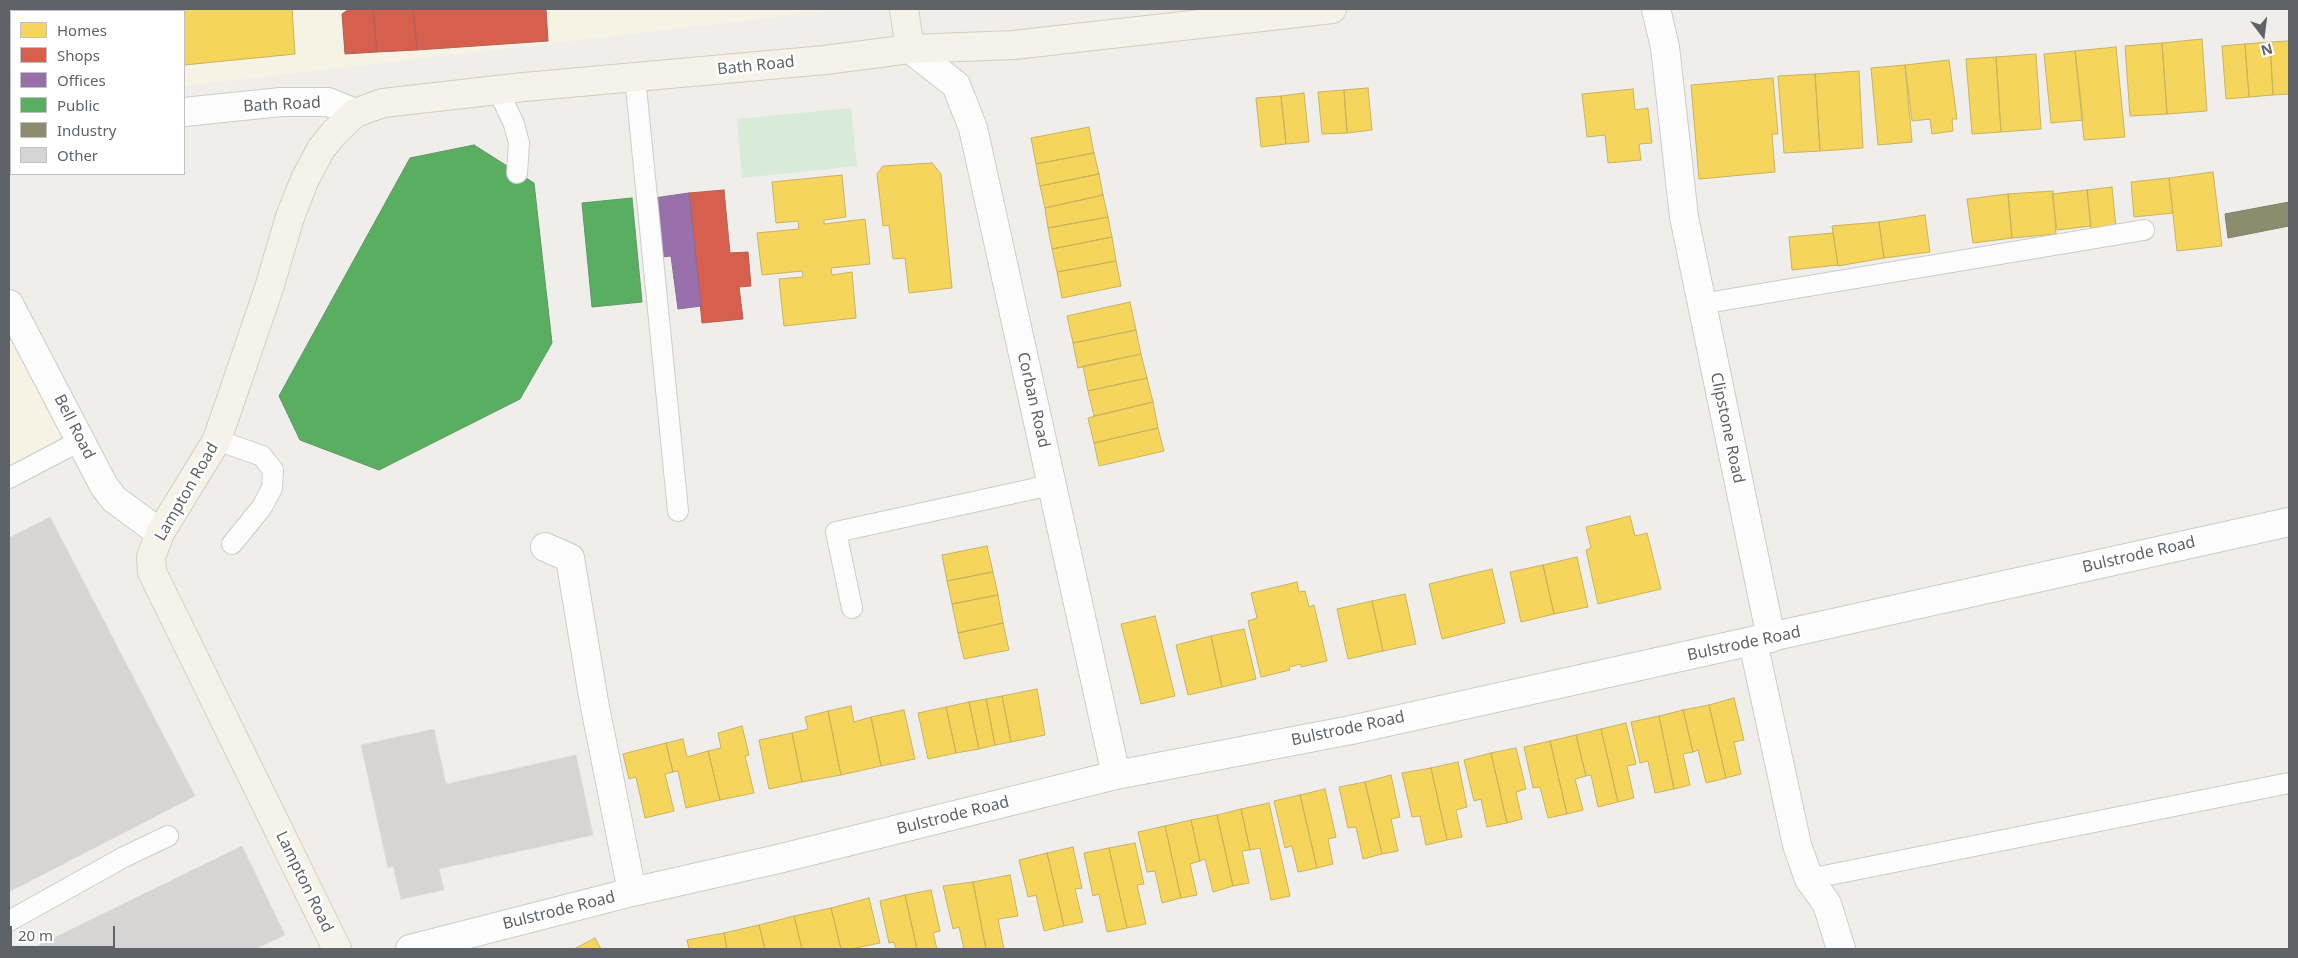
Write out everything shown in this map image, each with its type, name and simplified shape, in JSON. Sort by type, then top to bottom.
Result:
[{"type":"main road","points":[[904,9],[910,49]]},
{"type":"main road","name":"Bath Road","points":[[356,113],[383,103],[511,88],[825,60],[910,49],[1014,45],[1200,16],[1332,9]]},
{"type":"main road","name":"Lampton Road","points":[[336,949],[152,572],[151,557],[160,533],[218,440],[269,288],[290,218],[305,179],[321,149],[334,133],[356,113]]},
{"type":"street","name":"Clipstone Road","points":[[1656,9],[1665,47],[1684,217],[1762,640],[1797,845],[1810,879],[1827,904],[1841,949]]},
{"type":"street","name":"Corban Road","points":[[910,49],[956,85],[973,128],[1116,775]]},
{"type":"street","name":"Bath Road","points":[[185,112],[281,102],[328,102],[356,113]]},
{"type":"street","name":"Clipstone Road","points":[[1670,188],[1670,205],[1684,217]]},
{"type":"street","name":"Bell Road","points":[[9,304],[104,486],[114,498],[160,533]]},
{"type":"street","name":"Bulstrode Road","points":[[410,949],[632,892],[778,859],[1116,775],[1351,730],[2289,522]]},
{"type":"street","points":[[545,547],[570,558],[594,702],[632,892]]},
{"type":"lane","points":[[635,77],[678,511]]},
{"type":"lane","points":[[511,88],[514,124],[519,143],[517,173]]},
{"type":"lane","points":[[1701,304],[2144,230]]},
{"type":"lane","points":[[218,440],[262,456],[273,470],[272,488],[262,507],[232,544]]},
{"type":"lane","points":[[9,478],[80,441]]},
{"type":"lane","points":[[852,608],[836,532],[1052,485]]},
{"type":"lane","points":[[1810,879],[2289,783]]},
{"type":"lane","points":[[9,921],[124,857],[168,836]]},
{"type":"shaded area","points":[[9,9],[845,9],[185,86],[185,10],[10,10],[9,106]]},
{"type":"shaded area","points":[[9,329],[61,437],[9,465]]},
{"type":"green space","points":[[851,108],[857,166],[742,178],[737,119]]},
{"type":"building: Homes","points":[[292,9],[295,54],[185,65],[185,10],[161,10]]},
{"type":"building: Homes","points":[[2202,39],[2207,111],[2167,114],[2162,43]]},
{"type":"building: Homes","points":[[2289,41],[2289,94],[2273,95],[2270,42]]},
{"type":"building: Homes","points":[[2270,42],[2273,95],[2249,97],[2245,44]]},
{"type":"building: Homes","points":[[2162,43],[2167,114],[2130,116],[2125,46]]},
{"type":"building: Homes","points":[[2245,44],[2249,97],[2226,99],[2222,46]]},
{"type":"building: Homes","points":[[2116,47],[2125,137],[2084,140],[2075,51]]},
{"type":"building: Homes","points":[[2075,51],[2083,120],[2051,123],[2044,54]]},
{"type":"building: Homes","points":[[2036,54],[2041,129],[2001,132],[1996,57]]},
{"type":"building: Homes","points":[[1996,57],[2001,132],[1972,134],[1966,59]]},
{"type":"building: Homes","points":[[1949,60],[1957,119],[1952,119],[1953,131],[1932,134],[1930,119],[1912,121],[1905,65]]},
{"type":"building: Homes","points":[[1905,65],[1912,142],[1878,145],[1871,68]]},
{"type":"building: Homes","points":[[1859,71],[1863,148],[1820,151],[1815,74]]},
{"type":"building: Homes","points":[[1815,74],[1820,151],[1784,153],[1778,76]]},
{"type":"building: Homes","points":[[1773,78],[1778,134],[1772,134],[1775,172],[1699,179],[1691,85]]},
{"type":"building: Homes","points":[[1368,88],[1372,130],[1347,133],[1344,90]]},
{"type":"building: Homes","points":[[1633,89],[1635,110],[1648,108],[1652,143],[1639,144],[1641,160],[1608,163],[1605,135],[1587,137],[1582,94]]},
{"type":"building: Homes","points":[[1344,90],[1347,133],[1322,134],[1318,92]]},
{"type":"building: Homes","points":[[1304,93],[1309,142],[1286,144],[1281,96]]},
{"type":"building: Homes","points":[[1281,96],[1286,144],[1261,147],[1256,98]]},
{"type":"building: Homes","points":[[1089,127],[1094,153],[1036,164],[1031,138]]},
{"type":"building: Homes","points":[[1094,153],[1099,174],[1040,186],[1036,164]]},
{"type":"building: Homes","points":[[932,163],[941,174],[952,288],[909,293],[905,258],[893,259],[889,225],[883,226],[877,174],[883,166]]},
{"type":"building: Homes","points":[[2213,172],[2222,246],[2177,251],[2169,178]]},
{"type":"building: Homes","points":[[1099,174],[1103,195],[1045,208],[1040,186]]},
{"type":"building: Homes","points":[[842,175],[846,217],[824,220],[824,224],[865,219],[870,264],[831,268],[832,275],[852,272],[856,318],[784,326],[779,279],[803,277],[802,271],[762,275],[757,233],[799,229],[798,221],[776,223],[772,182]]},
{"type":"building: Homes","points":[[2169,178],[2173,213],[2134,217],[2131,182]]},
{"type":"building: Homes","points":[[2112,187],[2116,227],[2091,230],[2087,190]]},
{"type":"building: Homes","points":[[2087,190],[2091,226],[2057,230],[2052,194]]},
{"type":"building: Homes","points":[[2053,191],[2056,234],[2012,238],[2008,194]]},
{"type":"building: Homes","points":[[2008,194],[2012,238],[1973,243],[1967,199]]},
{"type":"building: Homes","points":[[1103,195],[1108,217],[1048,228],[1045,208]]},
{"type":"building: Homes","points":[[1925,215],[1930,252],[1884,258],[1879,222]]},
{"type":"building: Homes","points":[[1108,217],[1112,237],[1052,249],[1048,228]]},
{"type":"building: Homes","points":[[1879,222],[1884,258],[1838,266],[1832,226]]},
{"type":"building: Homes","points":[[1833,233],[1838,265],[1792,270],[1789,237]]},
{"type":"building: Homes","points":[[1112,237],[1116,261],[1057,272],[1052,249]]},
{"type":"building: Homes","points":[[1116,261],[1121,286],[1062,298],[1057,272]]},
{"type":"building: Homes","points":[[1130,302],[1136,330],[1073,343],[1067,316]]},
{"type":"building: Homes","points":[[1136,330],[1141,354],[1078,368],[1073,343]]},
{"type":"building: Homes","points":[[1141,354],[1147,378],[1088,391],[1083,366]]},
{"type":"building: Homes","points":[[1147,378],[1153,402],[1094,416],[1088,391]]},
{"type":"building: Homes","points":[[1153,402],[1158,428],[1094,443],[1088,418]]},
{"type":"building: Homes","points":[[1158,428],[1164,451],[1099,466],[1094,443]]},
{"type":"building: Homes","points":[[1630,516],[1635,536],[1647,533],[1661,589],[1598,604],[1586,550],[1591,548],[1586,527]]},
{"type":"building: Homes","points":[[987,546],[993,572],[947,581],[942,555]]},
{"type":"building: Homes","points":[[1577,557],[1588,607],[1554,614],[1543,565]]},
{"type":"building: Homes","points":[[1543,565],[1554,614],[1521,622],[1510,572]]},
{"type":"building: Homes","points":[[1492,569],[1505,623],[1442,639],[1429,584]]},
{"type":"building: Homes","points":[[993,572],[998,595],[952,604],[947,581]]},
{"type":"building: Homes","points":[[1297,582],[1299,592],[1305,591],[1309,607],[1314,605],[1327,661],[1301,667],[1301,664],[1289,667],[1290,670],[1261,677],[1248,621],[1257,618],[1251,593]]},
{"type":"building: Homes","points":[[1405,594],[1416,644],[1383,651],[1372,601]]},
{"type":"building: Homes","points":[[998,595],[1003,623],[958,633],[952,604]]},
{"type":"building: Homes","points":[[1372,601],[1383,651],[1348,659],[1337,609]]},
{"type":"building: Homes","points":[[1155,616],[1175,696],[1141,704],[1121,624]]},
{"type":"building: Homes","points":[[1003,623],[1009,650],[964,659],[958,633]]},
{"type":"building: Homes","points":[[1244,629],[1256,679],[1222,687],[1211,636]]},
{"type":"building: Homes","points":[[1211,636],[1222,687],[1188,695],[1176,645]]},
{"type":"building: Homes","points":[[1037,689],[1045,735],[1011,742],[1002,696]]},
{"type":"building: Homes","points":[[1002,696],[1011,742],[995,745],[986,699]]},
{"type":"building: Homes","points":[[1734,698],[1744,740],[1734,742],[1741,774],[1726,778],[1709,705]]},
{"type":"building: Homes","points":[[986,699],[995,745],[979,749],[969,702]]},
{"type":"building: Homes","points":[[969,702],[979,749],[956,753],[946,707]]},
{"type":"building: Homes","points":[[1709,705],[1726,778],[1706,783],[1698,750],[1693,752],[1683,710]]},
{"type":"building: Homes","points":[[851,706],[854,722],[871,717],[881,766],[841,775],[828,711]]},
{"type":"building: Homes","points":[[946,707],[956,753],[928,759],[918,713]]},
{"type":"building: Homes","points":[[904,710],[915,759],[881,766],[871,717]]},
{"type":"building: Homes","points":[[1683,710],[1693,752],[1683,754],[1690,785],[1674,789],[1659,716]]},
{"type":"building: Homes","points":[[828,711],[841,775],[802,782],[792,733],[808,729],[805,717]]},
{"type":"building: Homes","points":[[1659,716],[1674,789],[1655,793],[1648,761],[1640,763],[1631,722]]},
{"type":"building: Homes","points":[[1626,723],[1636,764],[1627,766],[1634,798],[1618,802],[1601,729]]},
{"type":"building: Homes","points":[[742,726],[749,755],[745,756],[754,793],[720,800],[708,751],[721,748],[718,733]]},
{"type":"building: Homes","points":[[1601,729],[1618,802],[1598,807],[1591,775],[1586,776],[1576,735]]},
{"type":"building: Homes","points":[[792,733],[802,782],[769,789],[759,740]]},
{"type":"building: Homes","points":[[1576,735],[1586,776],[1575,779],[1583,810],[1567,814],[1550,741]]},
{"type":"building: Homes","points":[[683,739],[687,757],[708,751],[720,800],[686,808],[678,771],[673,772],[666,743]]},
{"type":"building: Homes","points":[[1550,741],[1567,814],[1548,818],[1540,787],[1533,788],[1524,747]]},
{"type":"building: Homes","points":[[666,743],[673,772],[665,774],[674,811],[645,818],[636,777],[629,779],[623,754]]},
{"type":"building: Homes","points":[[1516,748],[1526,789],[1516,792],[1522,819],[1507,823],[1491,753]]},
{"type":"building: Homes","points":[[1491,753],[1507,823],[1487,827],[1481,799],[1474,801],[1464,760]]},
{"type":"building: Homes","points":[[1458,762],[1467,807],[1456,810],[1462,837],[1447,840],[1431,768]]},
{"type":"building: Homes","points":[[1431,768],[1447,840],[1426,845],[1420,816],[1412,817],[1402,773]]},
{"type":"building: Homes","points":[[1391,775],[1400,817],[1391,819],[1398,851],[1382,854],[1365,782]]},
{"type":"building: Homes","points":[[1365,782],[1382,854],[1363,859],[1356,827],[1348,828],[1339,787]]},
{"type":"building: Homes","points":[[1325,789],[1336,837],[1328,839],[1333,864],[1317,868],[1300,795]]},
{"type":"building: Homes","points":[[1300,795],[1317,868],[1298,872],[1292,846],[1285,848],[1274,801]]},
{"type":"building: Homes","points":[[1269,803],[1290,896],[1271,900],[1260,848],[1250,850],[1241,809]]},
{"type":"building: Homes","points":[[1241,809],[1250,850],[1242,851],[1249,883],[1233,886],[1217,815]]},
{"type":"building: Homes","points":[[1217,815],[1233,886],[1213,892],[1205,859],[1200,861],[1191,820]]},
{"type":"building: Homes","points":[[1191,820],[1200,861],[1190,864],[1197,895],[1181,898],[1165,826]]},
{"type":"building: Homes","points":[[1165,826],[1181,898],[1162,903],[1155,871],[1147,872],[1138,832]]},
{"type":"building: Homes","points":[[1135,843],[1144,884],[1137,885],[1146,924],[1127,928],[1109,848]]},
{"type":"building: Homes","points":[[1073,847],[1082,888],[1075,889],[1083,922],[1064,926],[1047,853]]},
{"type":"building: Homes","points":[[1109,848],[1127,928],[1107,932],[1099,894],[1093,896],[1084,853]]},
{"type":"building: Homes","points":[[1047,853],[1064,926],[1044,931],[1036,895],[1028,897],[1019,860]]},
{"type":"building: Homes","points":[[1010,875],[1018,916],[998,919],[1004,949],[986,949],[973,882]]},
{"type":"building: Homes","points":[[973,882],[986,949],[964,949],[959,927],[953,929],[943,886]]},
{"type":"building: Homes","points":[[931,890],[940,931],[933,933],[937,949],[917,949],[905,895]]},
{"type":"building: Homes","points":[[905,895],[917,949],[896,949],[894,942],[889,943],[880,901]]},
{"type":"building: Homes","points":[[869,898],[880,943],[851,949],[841,949],[831,908]]},
{"type":"building: Homes","points":[[831,908],[841,949],[802,949],[794,916]]},
{"type":"building: Homes","points":[[794,916],[802,949],[765,949],[759,925]]},
{"type":"building: Homes","points":[[759,925],[765,949],[727,949],[724,933]]},
{"type":"building: Homes","points":[[724,933],[727,949],[689,949],[687,940]]},
{"type":"building: Homes","points":[[595,938],[601,949],[574,949]]},
{"type":"building: Shops","points":[[9,9],[87,10],[10,10],[9,83]]},
{"type":"building: Shops","points":[[86,9],[161,9],[161,10]]},
{"type":"building: Shops","points":[[349,9],[373,9],[377,52],[345,54],[342,14]]},
{"type":"building: Shops","points":[[373,9],[413,9],[417,50],[377,52]]},
{"type":"building: Shops","points":[[413,9],[546,9],[548,41],[417,50]]},
{"type":"building: Shops","points":[[724,190],[730,253],[748,252],[751,286],[739,287],[743,319],[702,323],[689,193]]},
{"type":"building: Offices","points":[[689,193],[701,306],[678,309],[671,256],[661,257],[654,198]]},
{"type":"building: Public","points":[[474,145],[534,183],[552,343],[520,399],[379,470],[300,440],[279,396],[410,158]]},
{"type":"building: Public","points":[[632,198],[642,302],[592,307],[582,203]]},
{"type":"building: Industry","points":[[2289,202],[2289,226],[2228,238],[2225,214]]},
{"type":"building: Other","points":[[50,517],[195,796],[9,892],[9,538]]},
{"type":"building: Other","points":[[434,729],[446,784],[576,755],[593,835],[439,869],[444,890],[401,899],[393,866],[388,868],[361,745]]},
{"type":"building: Other","points":[[242,846],[285,935],[255,949],[31,949]]}]
